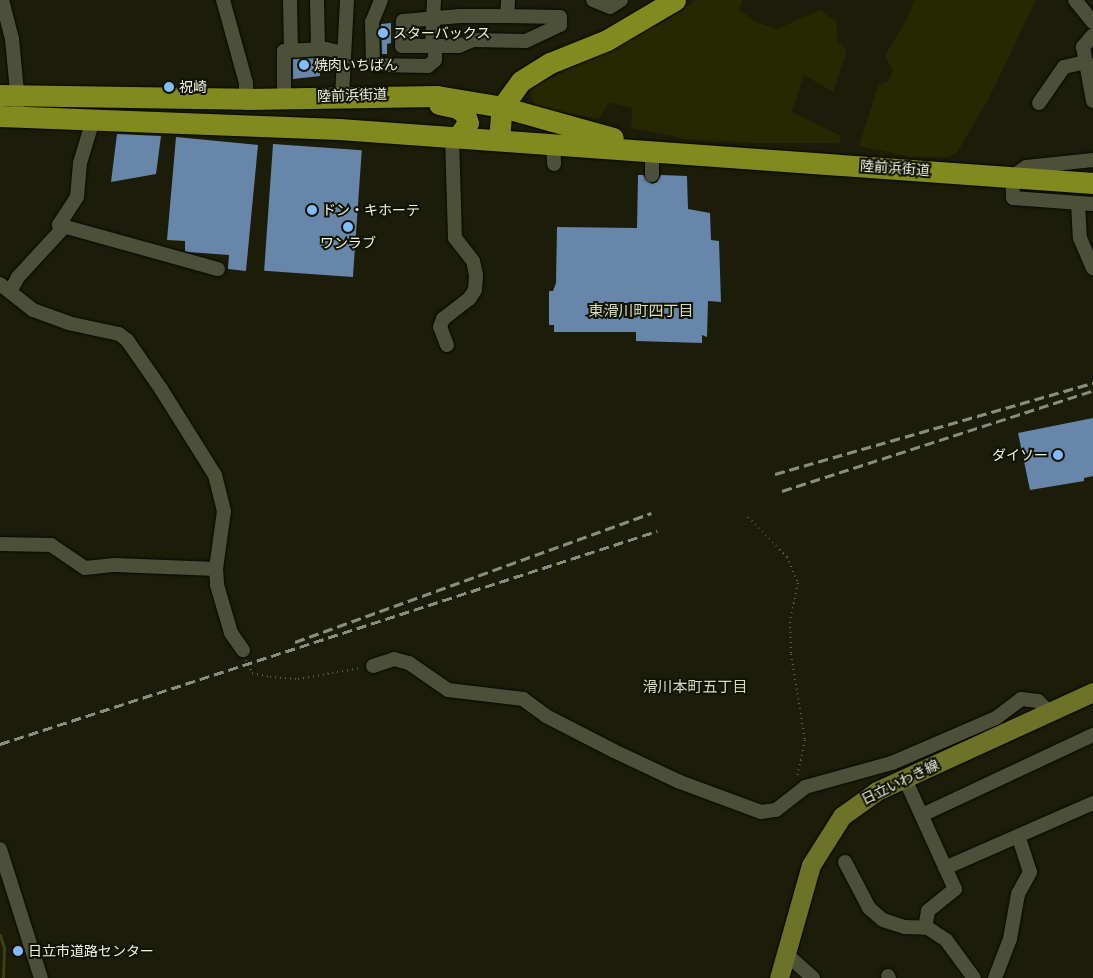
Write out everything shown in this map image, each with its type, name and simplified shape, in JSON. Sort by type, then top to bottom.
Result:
[{"type":"highway","points":[[499,140],[502,108],[516,87],[536,70],[606,40],[674,0]]},
{"type":"highway","name":"陸前浜街道","points":[[9,94],[246,99],[406,94],[437,96],[502,108],[598,135],[697,154]]},
{"type":"highway","points":[[406,94],[422,102],[458,108],[465,114],[468,123],[455,136]]},
{"type":"highway","points":[[339,129],[342,96]]},
{"type":"highway","points":[[246,99],[249,111],[257,119],[295,123],[304,129]]},
{"type":"highway","name":"陸前浜街道","points":[[9,116],[339,129],[455,136],[499,140],[554,154],[652,152],[697,154],[1093,183]]},
{"type":"main road","name":"日立いわき線","points":[[780,978],[805,879],[827,836],[858,803],[905,779],[1093,692]]},
{"type":"street","points":[[2,0],[12,39],[9,116]]},
{"type":"street","points":[[223,0],[246,83],[246,99]]},
{"type":"street","points":[[290,0],[290,50]]},
{"type":"street","points":[[317,0],[318,49]]},
{"type":"street","points":[[342,96],[347,0]]},
{"type":"street","points":[[381,0],[372,22],[373,62],[378,65],[428,66],[434,60],[434,0]]},
{"type":"street","points":[[507,16],[508,0]]},
{"type":"street","points":[[593,0],[610,7],[622,0]]},
{"type":"street","points":[[1075,0],[1093,22]]},
{"type":"street","points":[[507,16],[560,17],[560,26],[525,41],[473,40],[459,46],[433,46],[402,46],[403,21],[433,18],[507,16]]},
{"type":"street","points":[[1093,35],[1083,47],[1093,101]]},
{"type":"street","points":[[284,98],[284,51],[318,49],[344,53]]},
{"type":"street","points":[[1039,103],[1064,67],[1086,62]]},
{"type":"street","points":[[93,120],[80,163],[77,197],[59,225],[218,270]]},
{"type":"street","points":[[448,345],[440,327],[443,319],[469,299],[475,290],[476,275],[467,244],[455,238],[455,136]]},
{"type":"street","points":[[652,152],[652,175]]},
{"type":"street","points":[[1093,160],[1026,167],[1012,177],[1013,198],[1093,204]]},
{"type":"street","points":[[1078,203],[1080,238],[1093,268]]},
{"type":"street","points":[[64,227],[18,277],[5,288],[33,310],[68,323],[119,334],[128,340],[215,475],[224,511],[216,570],[223,612],[231,633],[243,650]]},
{"type":"street","points":[[0,544],[51,545],[85,568],[115,565],[216,570]]},
{"type":"street","points":[[372,666],[394,659],[409,664],[448,690],[523,699],[546,716],[614,751],[680,782],[761,812],[776,810],[805,787],[892,763],[996,718],[1021,699],[1038,701],[1049,712]]},
{"type":"street","points":[[922,815],[1093,735]]},
{"type":"street","points":[[905,779],[955,889],[928,911],[925,928]]},
{"type":"street","points":[[945,868],[1093,803]]},
{"type":"street","points":[[995,978],[1010,939],[1018,894],[1030,872],[1018,836]]},
{"type":"street","points":[[0,849],[41,978]]},
{"type":"street","points":[[845,862],[869,908],[883,920],[905,927],[925,928],[946,940],[974,978]]},
{"type":"street","points":[[785,958],[793,960],[813,978]]},
{"type":"path","points":[[748,516],[787,557],[798,583],[790,622],[791,654],[806,740],[793,795]]},
{"type":"path","points":[[243,650],[252,674],[270,677],[298,679],[372,666]]},
{"type":"green space","points":[[696,0],[742,0],[739,9],[755,22],[777,29],[820,10],[836,22],[838,41],[847,50],[833,92],[804,75],[792,112],[841,136],[839,143],[753,143],[685,139],[631,128],[632,108],[609,102],[599,119],[535,107],[530,91],[535,86],[662,23]]},
{"type":"green space","points":[[914,0],[1036,0],[991,94],[957,153],[948,157],[910,157],[859,146],[878,86],[888,81],[893,71],[885,55],[910,14]]},
{"type":"building","points":[[391,23],[391,43],[387,44],[387,54],[382,54],[381,24]]},
{"type":"building","name":"焼肉いちばん","points":[[320,58],[320,76],[293,79],[293,59]]},
{"type":"building","points":[[117,134],[161,136],[156,174],[111,182]]},
{"type":"building","points":[[176,137],[258,145],[246,271],[228,269],[229,255],[188,252],[185,251],[185,241],[167,240]]},
{"type":"building","name":"ドン・キホーテ","points":[[273,144],[362,150],[353,277],[264,271]]},
{"type":"building","points":[[638,175],[643,175],[652,184],[657,182],[661,175],[687,176],[688,209],[710,213],[711,240],[719,241],[721,302],[708,301],[707,337],[702,335],[702,343],[636,341],[636,332],[554,332],[554,325],[549,325],[549,291],[553,291],[556,283],[557,227],[637,228]]},
{"type":"building","name":"ダイソー","points":[[1093,418],[1093,476],[1084,478],[1084,481],[1030,490],[1018,433]]},
{"type":"waterway","points":[[0,935],[4,948],[3,978]]},
{"type":"railway","points":[[775,474],[1093,383]]},
{"type":"railway","points":[[782,491],[1091,391]]},
{"type":"railway","points":[[295,642],[651,513]]},
{"type":"railway","points":[[0,744],[657,531]]},
{"type":"place","name":"スターバックス","points":[[383,33]]},
{"type":"place","name":"焼肉いちばん","points":[[304,65]]},
{"type":"place","name":"祝崎","points":[[169,87]]},
{"type":"place","name":"ドン・キホーテ","points":[[312,210]]},
{"type":"place","name":"ワンラブ","points":[[348,227]]},
{"type":"place","name":"ダイソー","points":[[1058,455]]},
{"type":"place","name":"日立市道路センター","points":[[18,951]]},
{"type":"district","name":"東滑川町四丁目","points":[[641,312]]},
{"type":"district","name":"滑川本町五丁目","points":[[695,688]]}]
